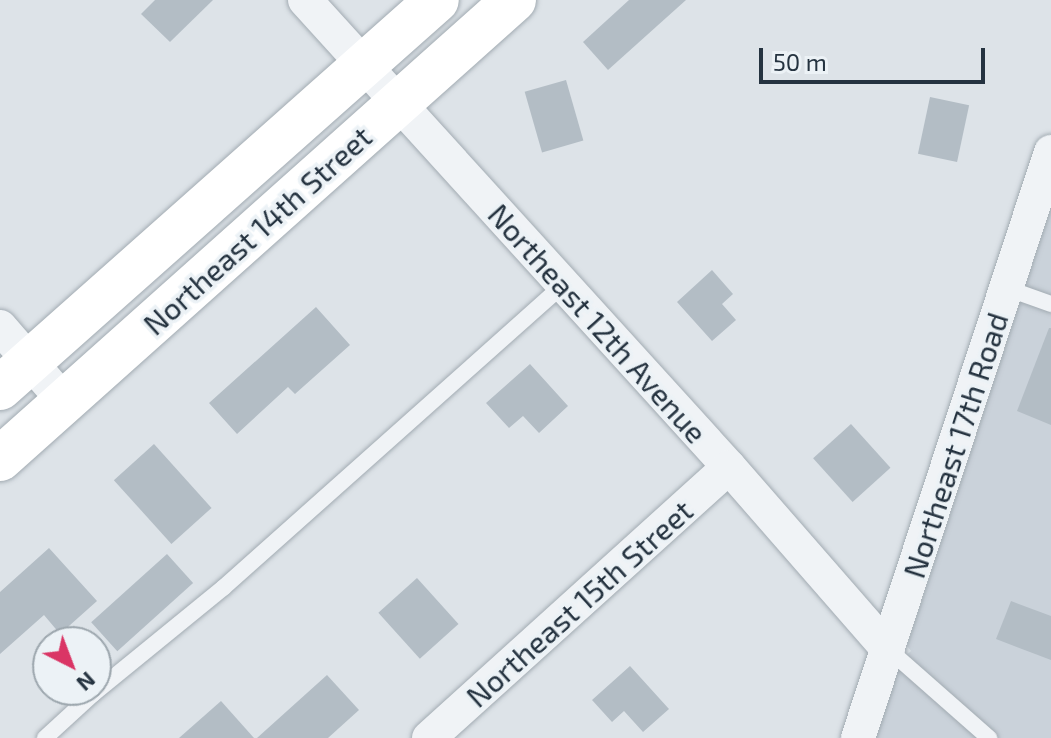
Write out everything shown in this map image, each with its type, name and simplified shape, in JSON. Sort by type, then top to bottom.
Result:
[{"type":"main road","name":"Northeast 14th Street","points":[[15,375],[437,0]]},
{"type":"main road","name":"Northeast 14th Street","points":[[0,459],[514,0]]},
{"type":"street","name":"Northeast 12th Avenue","points":[[305,0],[729,467],[888,649]]},
{"type":"street","name":"Northeast 17th Road","points":[[858,738],[1051,152]]},
{"type":"street","points":[[0,327],[15,375],[65,402]]},
{"type":"street","name":"Northeast 15th Street","points":[[429,738],[729,467]]},
{"type":"lane","points":[[45,738],[93,694],[223,588],[563,285]]},
{"type":"lane","points":[[1006,288],[1051,304]]},
{"type":"lane","points":[[888,649],[989,738]]},
{"type":"shaded area","points":[[1051,208],[1051,738],[876,738],[902,659],[911,651],[907,646]]},
{"type":"building","points":[[155,0],[213,0],[170,42],[141,14]]},
{"type":"building","points":[[629,0],[686,0],[608,70],[583,42]]},
{"type":"building","points":[[566,80],[583,141],[542,152],[525,92]]},
{"type":"building","points":[[930,97],[969,105],[957,162],[918,154]]},
{"type":"building","points":[[712,270],[733,294],[722,304],[736,320],[712,341],[677,302]]},
{"type":"building","points":[[316,307],[350,345],[295,394],[288,387],[237,434],[209,403]]},
{"type":"building","points":[[1051,328],[1051,425],[1017,411]]},
{"type":"building","points":[[530,364],[568,406],[539,433],[523,416],[509,428],[486,403]]},
{"type":"building","points":[[851,424],[890,468],[853,502],[813,458]]},
{"type":"building","points":[[154,444],[212,508],[171,544],[114,480]]},
{"type":"building","points":[[49,548],[97,601],[69,626],[53,626],[44,615],[0,654],[0,592]]},
{"type":"building","points":[[167,554],[193,583],[117,651],[112,645],[112,626],[95,626],[91,622]]},
{"type":"building","points":[[417,578],[458,624],[420,659],[378,613]]},
{"type":"building","points":[[1011,601],[1051,616],[1051,660],[996,639]]},
{"type":"building","points":[[630,666],[669,709],[643,732],[624,711],[612,722],[592,700]]},
{"type":"building","points":[[327,675],[359,710],[328,738],[257,738]]},
{"type":"building","points":[[221,701],[254,738],[179,738]]}]
